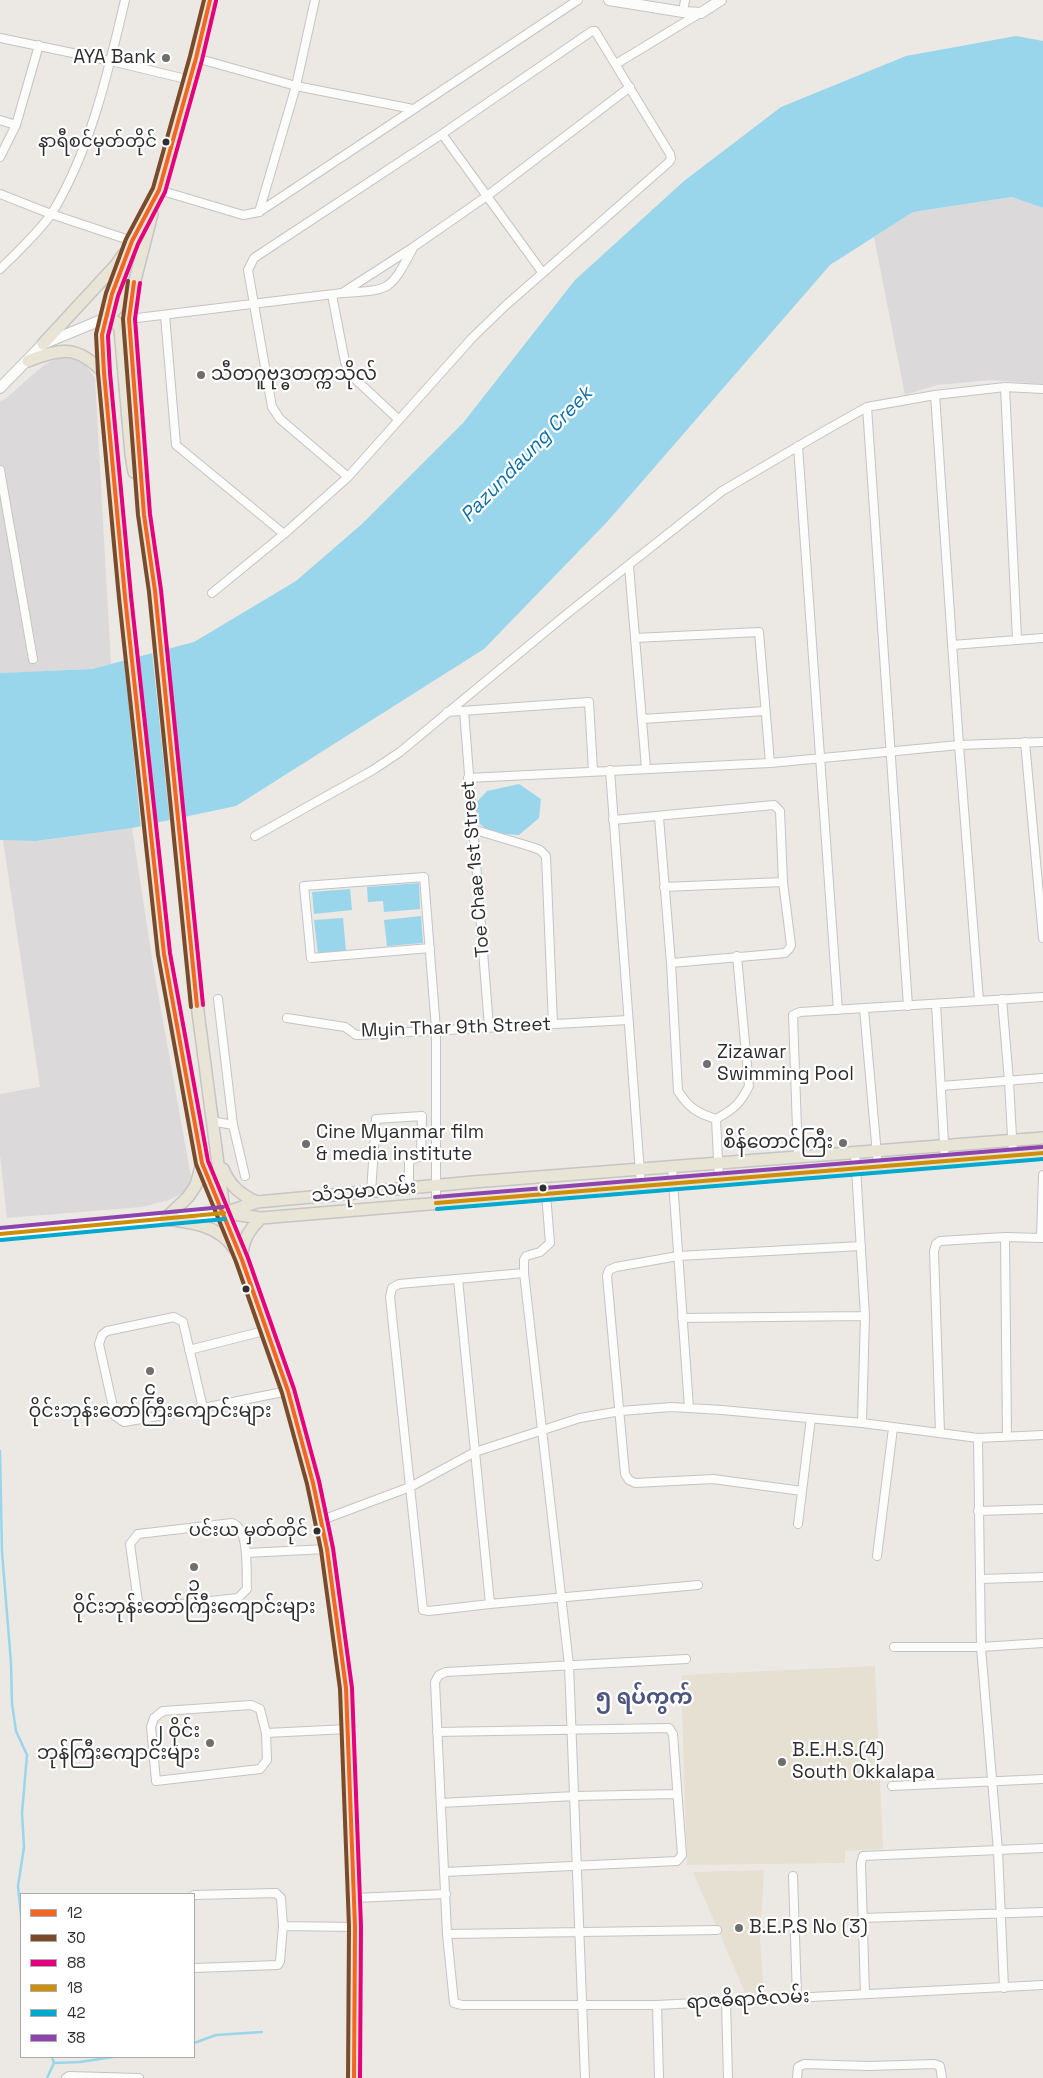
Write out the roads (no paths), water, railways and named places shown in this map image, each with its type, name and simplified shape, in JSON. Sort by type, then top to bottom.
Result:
[{"type":"main road","points":[[144,515],[129,319],[137,267],[190,80],[210,0]]},
{"type":"main road","points":[[609,0],[683,12],[701,13],[721,0]]},
{"type":"main road","points":[[0,388],[28,361],[116,265],[132,241],[159,190]]},
{"type":"main road","points":[[132,241],[112,294],[102,335],[125,597],[154,874],[164,954],[202,1163],[242,1260],[288,1391],[328,1549],[346,1688],[355,1927],[354,2078]]},
{"type":"main road","points":[[43,344],[106,318],[115,312],[122,302],[137,267]]},
{"type":"main road","points":[[106,318],[116,322],[120,329],[131,454],[144,515],[155,591],[184,870],[194,989],[224,1213]]},
{"type":"main road","points":[[28,361],[50,352],[70,350],[79,353],[94,363],[104,373]]},
{"type":"main road","name":"သံသုမာလမ်း","points":[[5,1233],[224,1213],[257,1202],[409,1188],[1043,1138]]},
{"type":"main road","name":"သံသုမာလမ်း","points":[[224,1213],[261,1218],[1043,1153]]},
{"type":"main road","points":[[218,1158],[227,1179],[235,1189],[246,1198],[257,1202]]},
{"type":"main road","points":[[165,1219],[188,1197],[196,1185],[202,1163]]},
{"type":"main road","points":[[517,1179],[519,1197]]},
{"type":"main road","points":[[242,1260],[243,1243],[254,1225],[261,1218]]},
{"type":"main road","points":[[165,1219],[189,1222],[220,1233],[229,1240],[242,1260]]},
{"type":"street","points":[[0,269],[51,214],[80,157],[111,61],[125,0]]},
{"type":"street","points":[[259,212],[296,86],[315,0]]},
{"type":"street","points":[[159,190],[243,215],[259,212],[578,0]]},
{"type":"street","points":[[683,12],[685,0]]},
{"type":"street","points":[[616,64],[701,13]]},
{"type":"street","points":[[212,593],[284,534],[348,477],[472,338],[542,272],[671,159],[597,33],[592,31],[442,134],[254,258],[248,270],[272,407],[280,419],[348,477]]},
{"type":"street","points":[[0,38],[111,61],[190,80]]},
{"type":"street","points":[[0,157],[16,125],[39,46]]},
{"type":"street","points":[[196,58],[296,86],[413,109]]},
{"type":"street","points":[[342,293],[412,248],[487,196],[630,87]]},
{"type":"street","points":[[0,120],[16,125]]},
{"type":"street","points":[[442,134],[542,272]]},
{"type":"street","points":[[0,194],[51,214],[132,241]]},
{"type":"street","points":[[129,319],[342,293],[376,291],[390,285],[400,272],[412,248]]},
{"type":"street","points":[[332,295],[345,362],[352,376],[399,420]]},
{"type":"street","points":[[166,315],[176,445],[284,534]]},
{"type":"street","points":[[1005,387],[1017,639]]},
{"type":"street","points":[[255,836],[400,752],[722,491],[798,446],[868,407],[935,395],[1005,387],[1043,389]]},
{"type":"street","points":[[935,395],[979,1001]]},
{"type":"street","points":[[868,407],[908,1006]]},
{"type":"street","points":[[798,446],[838,1010]]},
{"type":"street","points":[[0,470],[8,506],[33,659]]},
{"type":"street","points":[[0,511],[8,506]]},
{"type":"street","points":[[629,566],[646,768]]},
{"type":"street","points":[[635,638],[759,632],[770,762]]},
{"type":"street","points":[[952,645],[1043,638]]},
{"type":"street","points":[[447,712],[589,702],[593,771]]},
{"type":"street","name":"Toe Chae 1st Street","points":[[464,710],[488,1027]]},
{"type":"street","points":[[643,719],[766,711]]},
{"type":"street","points":[[1025,742],[1043,938]]},
{"type":"street","points":[[468,778],[770,762],[959,745],[1043,742]]},
{"type":"street","points":[[610,770],[641,1186]]},
{"type":"street","points":[[613,820],[774,806],[780,811],[783,882],[790,949],[785,953],[671,962]]},
{"type":"street","points":[[660,817],[678,1091],[687,1105],[702,1114],[716,1119],[741,1102],[749,1086],[738,956]]},
{"type":"street","points":[[472,829],[532,847],[540,850],[546,856],[553,1024]]},
{"type":"street","points":[[430,948],[311,958],[304,886],[424,877],[430,948],[436,1030],[436,1203]]},
{"type":"street","points":[[664,887],[783,882]]},
{"type":"street","points":[[798,1157],[793,1015],[800,1012],[1043,997]]},
{"type":"street","points":[[218,999],[233,1125],[245,1176]]},
{"type":"street","points":[[1002,999],[1013,1155]]},
{"type":"street","points":[[936,1004],[945,1161]]},
{"type":"street","points":[[864,1009],[878,1166]]},
{"type":"street","name":"Myin Thar 9th Street","points":[[287,1018],[345,1027],[356,1035],[628,1020]]},
{"type":"street","points":[[941,1086],[1043,1078]]},
{"type":"street","points":[[371,1192],[376,1119],[422,1116],[421,1156],[409,1162],[409,1188]]},
{"type":"street","points":[[716,1119],[719,1179]]},
{"type":"street","points":[[212,1121],[233,1125]]},
{"type":"street","points":[[854,1152],[865,1316],[862,1423]]},
{"type":"street","points":[[672,1167],[688,1408]]},
{"type":"street","points":[[940,1432],[936,1244],[940,1241],[1006,1237],[1042,1238],[1043,1175]]},
{"type":"street","points":[[546,1194],[550,1243],[540,1252],[526,1256],[524,1273],[569,1665],[581,1932],[585,2078]]},
{"type":"street","points":[[1006,1237],[1007,1436]]},
{"type":"street","points":[[802,1491],[713,1479],[635,1483],[628,1480],[625,1474],[621,1411],[607,1276],[609,1270],[678,1256],[861,1246]]},
{"type":"street","points":[[524,1273],[399,1284],[392,1288],[390,1297],[423,1610],[429,1611],[698,1585]]},
{"type":"street","points":[[458,1279],[490,1604]]},
{"type":"street","points":[[682,1318],[865,1316]]},
{"type":"street","points":[[203,1408],[183,1322],[174,1317],[107,1331],[102,1335],[99,1344],[114,1416],[124,1422],[203,1408],[288,1391]]},
{"type":"street","points":[[189,1350],[268,1330]]},
{"type":"street","points":[[322,1520],[410,1487],[475,1452],[580,1418],[621,1411],[670,1407],[688,1408],[862,1423],[978,1438],[1043,1435]]},
{"type":"street","points":[[798,1524],[811,1418]]},
{"type":"street","points":[[877,1556],[893,1428]]},
{"type":"street","points":[[978,1438],[981,1648],[998,1851],[1004,1988]]},
{"type":"street","points":[[978,1510],[1043,1509]]},
{"type":"street","points":[[232,1523],[238,1524],[242,1528],[246,1553],[247,1589],[238,1598],[145,1608],[138,1602],[130,1544],[138,1534],[232,1523]]},
{"type":"street","points":[[246,1553],[328,1549]]},
{"type":"street","points":[[980,1579],[1043,1577]]},
{"type":"street","points":[[894,1647],[981,1648],[1043,1643]]},
{"type":"street","points":[[686,1658],[446,1672],[440,1675],[435,1682],[447,1934],[717,1930]]},
{"type":"street","points":[[251,1705],[260,1709],[266,1733],[267,1760],[260,1769],[156,1781],[151,1727],[154,1718],[163,1711],[251,1705]]},
{"type":"street","points":[[437,1732],[669,1728],[673,1734],[682,1855],[679,1860],[578,1867],[445,1872]]},
{"type":"street","points":[[266,1733],[348,1729]]},
{"type":"street","points":[[892,1786],[1043,1779]]},
{"type":"street","points":[[442,1802],[676,1794]]},
{"type":"street","points":[[865,1994],[861,1863],[863,1856],[870,1854],[1043,1848]]},
{"type":"street","points":[[793,1876],[796,1997]]},
{"type":"street","points":[[195,1895],[276,1893],[281,1898],[283,1926],[280,1961],[278,1964],[195,1968]]},
{"type":"street","points":[[354,1898],[446,1894]]},
{"type":"street","points":[[862,1918],[1043,1912]]},
{"type":"street","points":[[283,1926],[355,1927]]},
{"type":"street","name":"ရာဇဓိရာဇ်လမ်း","points":[[447,1934],[454,2003],[462,2005],[657,2004],[1043,1985]]},
{"type":"street","points":[[726,2001],[728,2078]]},
{"type":"street","points":[[657,2004],[659,2078]]},
{"type":"street","points":[[797,2078],[798,2067],[804,2064],[869,2066],[934,2064],[940,2066],[942,2078]]},
{"type":"street","points":[[67,2078],[139,2078]]},
{"type":"water","name":"Pazundaung Creek","points":[[1016,36],[1043,41],[1043,208],[1012,197],[913,212],[830,265],[607,522],[484,649],[236,806],[132,828],[36,841],[0,840],[0,673],[92,669],[194,642],[296,581],[363,523],[463,423],[575,280],[684,181],[781,107],[906,56]]},
{"type":"water","points":[[519,784],[541,799],[539,818],[519,835],[491,833],[474,819],[473,806],[487,791]]},
{"type":"water","points":[[419,883],[420,909],[384,912],[383,901],[368,902],[367,887]]},
{"type":"water","points":[[350,889],[352,910],[314,914],[312,892]]},
{"type":"water","points":[[421,916],[423,943],[387,946],[384,920]]},
{"type":"water","points":[[343,918],[346,951],[318,954],[314,920]]},
{"type":"waterway","points":[[0,1451],[2,1552],[11,1663],[12,1704],[16,1731],[27,1755],[22,1813],[24,1847],[18,1886],[20,1905]]},
{"type":"waterway","points":[[195,2043],[216,2035],[262,2032]]},
{"type":"waterway","points":[[47,2078],[54,2063],[52,2058]]},
{"type":"waterway","points":[[54,2063],[106,2058]]},
{"type":"place","name":"AYA Bank","points":[[166,58]]},
{"type":"place","name":"နာရီစင်မှတ်တိုင်","points":[[166,142]]},
{"type":"place","name":"သီတဂူဗုဒ္ဓတက္ကသိုလ်","points":[[201,375]]},
{"type":"place","name":"Zizawar Swimming Pool","points":[[707,1064]]},
{"type":"place","name":"စိန်တောင်ကြီး","points":[[843,1143]]},
{"type":"place","name":"Cine Myanmar film & media institute","points":[[306,1144]]},
{"type":"place","name":"၄ ဝိုင်းဘုန်းတော်ကြီးကျောင်းများ","points":[[150,1371]]},
{"type":"place","name":"ပင်းယ မှတ်တိုင်","points":[[317,1531]]},
{"type":"place","name":"၃ ဝိုင်းဘုန်းတော်ကြီးကျောင်းများ","points":[[194,1567]]},
{"type":"place","name":"၂ ဝိုင်း ဘုန်ကြီးကျောင်းများ","points":[[210,1743]]},
{"type":"place","name":"B.E.H.S.(4) South Okkalapa","points":[[782,1762]]},
{"type":"place","name":"B.E.P.S No (3)","points":[[739,1928]]},
{"type":"district","name":"၅ ရပ်ကွက်","points":[[644,1698]]}]
